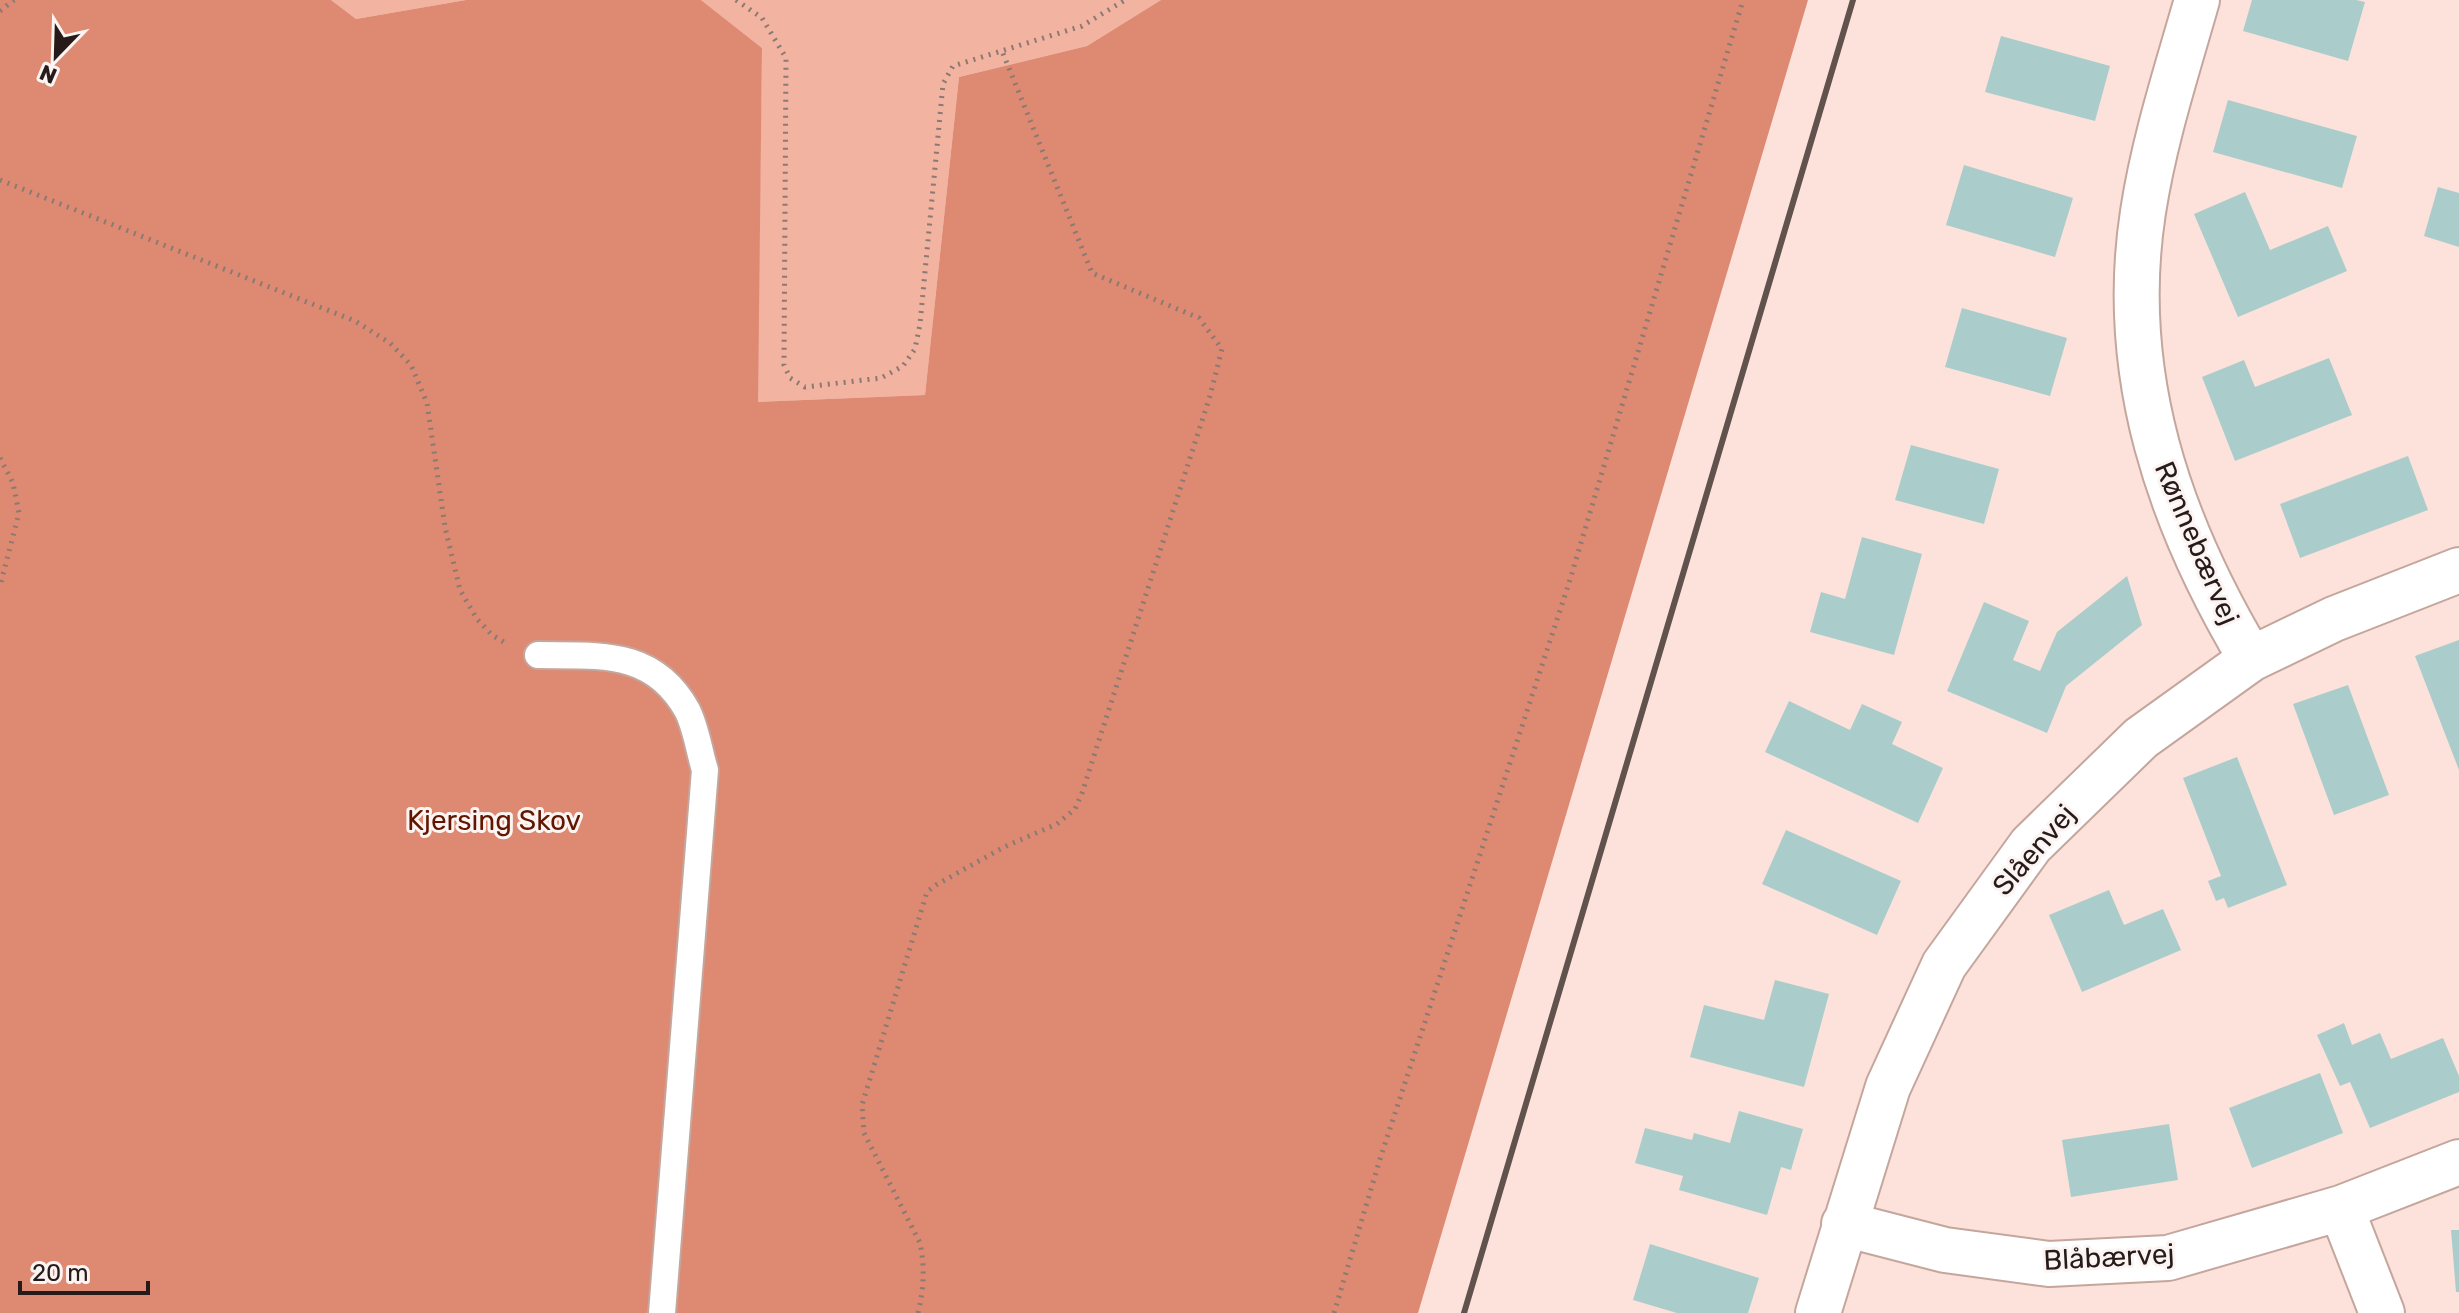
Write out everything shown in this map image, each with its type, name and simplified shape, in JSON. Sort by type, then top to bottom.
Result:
[{"type":"street","name":"Rønnebærvej","points":[[2197,0],[2149,176],[2142,215],[2137,278],[2142,379],[2169,492],[2206,576],[2251,659]]},
{"type":"street","name":"Slåenvej","points":[[1818,1313],[1888,1087],[1944,965],[2031,845],[2141,738],[2251,659],[2334,619],[2459,570]]},
{"type":"street","name":"Blåbærvej","points":[[1844,1224],[1945,1250],[2049,1264],[2168,1258],[2341,1208],[2459,1162]]},
{"type":"street","points":[[2341,1208],[2382,1313]]},
{"type":"lane","points":[[538,655],[589,656],[646,666],[667,682],[688,712],[705,770],[662,1313]]},
{"type":"path","points":[[0,11],[14,0]]},
{"type":"path","points":[[736,0],[762,18],[786,58],[784,365],[790,378],[805,387],[881,378],[903,366],[915,349],[943,84],[953,66],[1082,26],[1125,0]]},
{"type":"path","points":[[1334,1313],[1380,1159],[1569,583],[1743,0]]},
{"type":"path","points":[[918,1313],[923,1293],[924,1262],[920,1243],[864,1133],[862,1105],[927,892],[1004,847],[1057,824],[1075,809],[1167,531],[1222,349],[1199,318],[1092,273],[1002,51]]},
{"type":"path","points":[[0,180],[355,321],[390,343],[411,365],[427,403],[445,527],[460,590],[477,619],[492,635],[514,649],[538,655]]},
{"type":"path","points":[[0,458],[13,483],[19,513],[0,586]]},
{"type":"shaded area","points":[[331,0],[466,0],[356,19]]},
{"type":"shaded area","points":[[701,0],[1161,0],[1087,46],[959,77],[925,395],[757,402],[762,48]]},
{"type":"green space","name":"Kjersing Skov","points":[[0,0],[331,0],[356,19],[466,0],[701,0],[762,48],[758,402],[925,395],[959,77],[1087,46],[1161,0],[1808,0],[1418,1313],[0,1313]]},
{"type":"building","points":[[2252,0],[2365,2],[2348,61],[2243,31]]},
{"type":"building","points":[[2001,36],[2110,66],[2095,121],[1985,92]]},
{"type":"building","points":[[2228,100],[2357,136],[2342,188],[2213,152]]},
{"type":"building","points":[[1964,165],[2073,198],[2055,257],[1946,225]]},
{"type":"building","points":[[2438,187],[2459,193],[2459,247],[2424,236]]},
{"type":"building","points":[[2245,192],[2270,250],[2328,226],[2347,271],[2238,317],[2194,214]]},
{"type":"building","points":[[1962,308],[2067,338],[2050,396],[1945,367]]},
{"type":"building","points":[[2329,358],[2352,415],[2235,461],[2202,377],[2244,360],[2255,387]]},
{"type":"building","points":[[1911,445],[1999,469],[1984,524],[1895,500]]},
{"type":"building","points":[[2408,456],[2428,510],[2300,558],[2280,504]]},
{"type":"building","points":[[1862,537],[1922,554],[1894,655],[1810,632],[1821,592],[1845,599]]},
{"type":"building","points":[[2127,576],[2142,625],[2066,686],[2047,733],[1947,691],[1984,602],[2029,621],[2013,660],[2040,671],[2057,632]]},
{"type":"building","points":[[2459,640],[2459,770],[2415,656]]},
{"type":"building","points":[[2348,685],[2389,795],[2334,815],[2293,704]]},
{"type":"building","points":[[1789,701],[1850,730],[1862,704],[1902,722],[1892,744],[1943,768],[1918,823],[1765,752]]},
{"type":"building","points":[[2237,757],[2287,885],[2228,908],[2224,898],[2216,901],[2208,881],[2221,876],[2183,778]]},
{"type":"building","points":[[1786,830],[1901,881],[1877,935],[1762,884]]},
{"type":"building","points":[[2109,890],[2124,925],[2163,909],[2181,950],[2082,992],[2049,915]]},
{"type":"building","points":[[1775,980],[1829,994],[1804,1087],[1690,1057],[1704,1005],[1764,1020]]},
{"type":"building","points":[[2344,1023],[2352,1045],[2380,1033],[2391,1059],[2443,1038],[2459,1076],[2459,1092],[2370,1128],[2350,1082],[2340,1086],[2317,1035]]},
{"type":"building","points":[[2320,1073],[2343,1133],[2252,1168],[2229,1108]]},
{"type":"building","points":[[1739,1111],[1803,1129],[1791,1170],[1781,1167],[1767,1215],[1679,1190],[1683,1176],[1635,1163],[1645,1128],[1692,1140],[1694,1133],[1730,1143]]},
{"type":"building","points":[[2169,1124],[2178,1180],[2071,1197],[2062,1140]]},
{"type":"building","points":[[2451,1230],[2459,1230],[2459,1292],[2456,1292]]},
{"type":"building","points":[[1650,1244],[1759,1278],[1748,1313],[1677,1313],[1633,1300]]},
{"type":"railway","points":[[1464,1313],[1853,0]]}]
